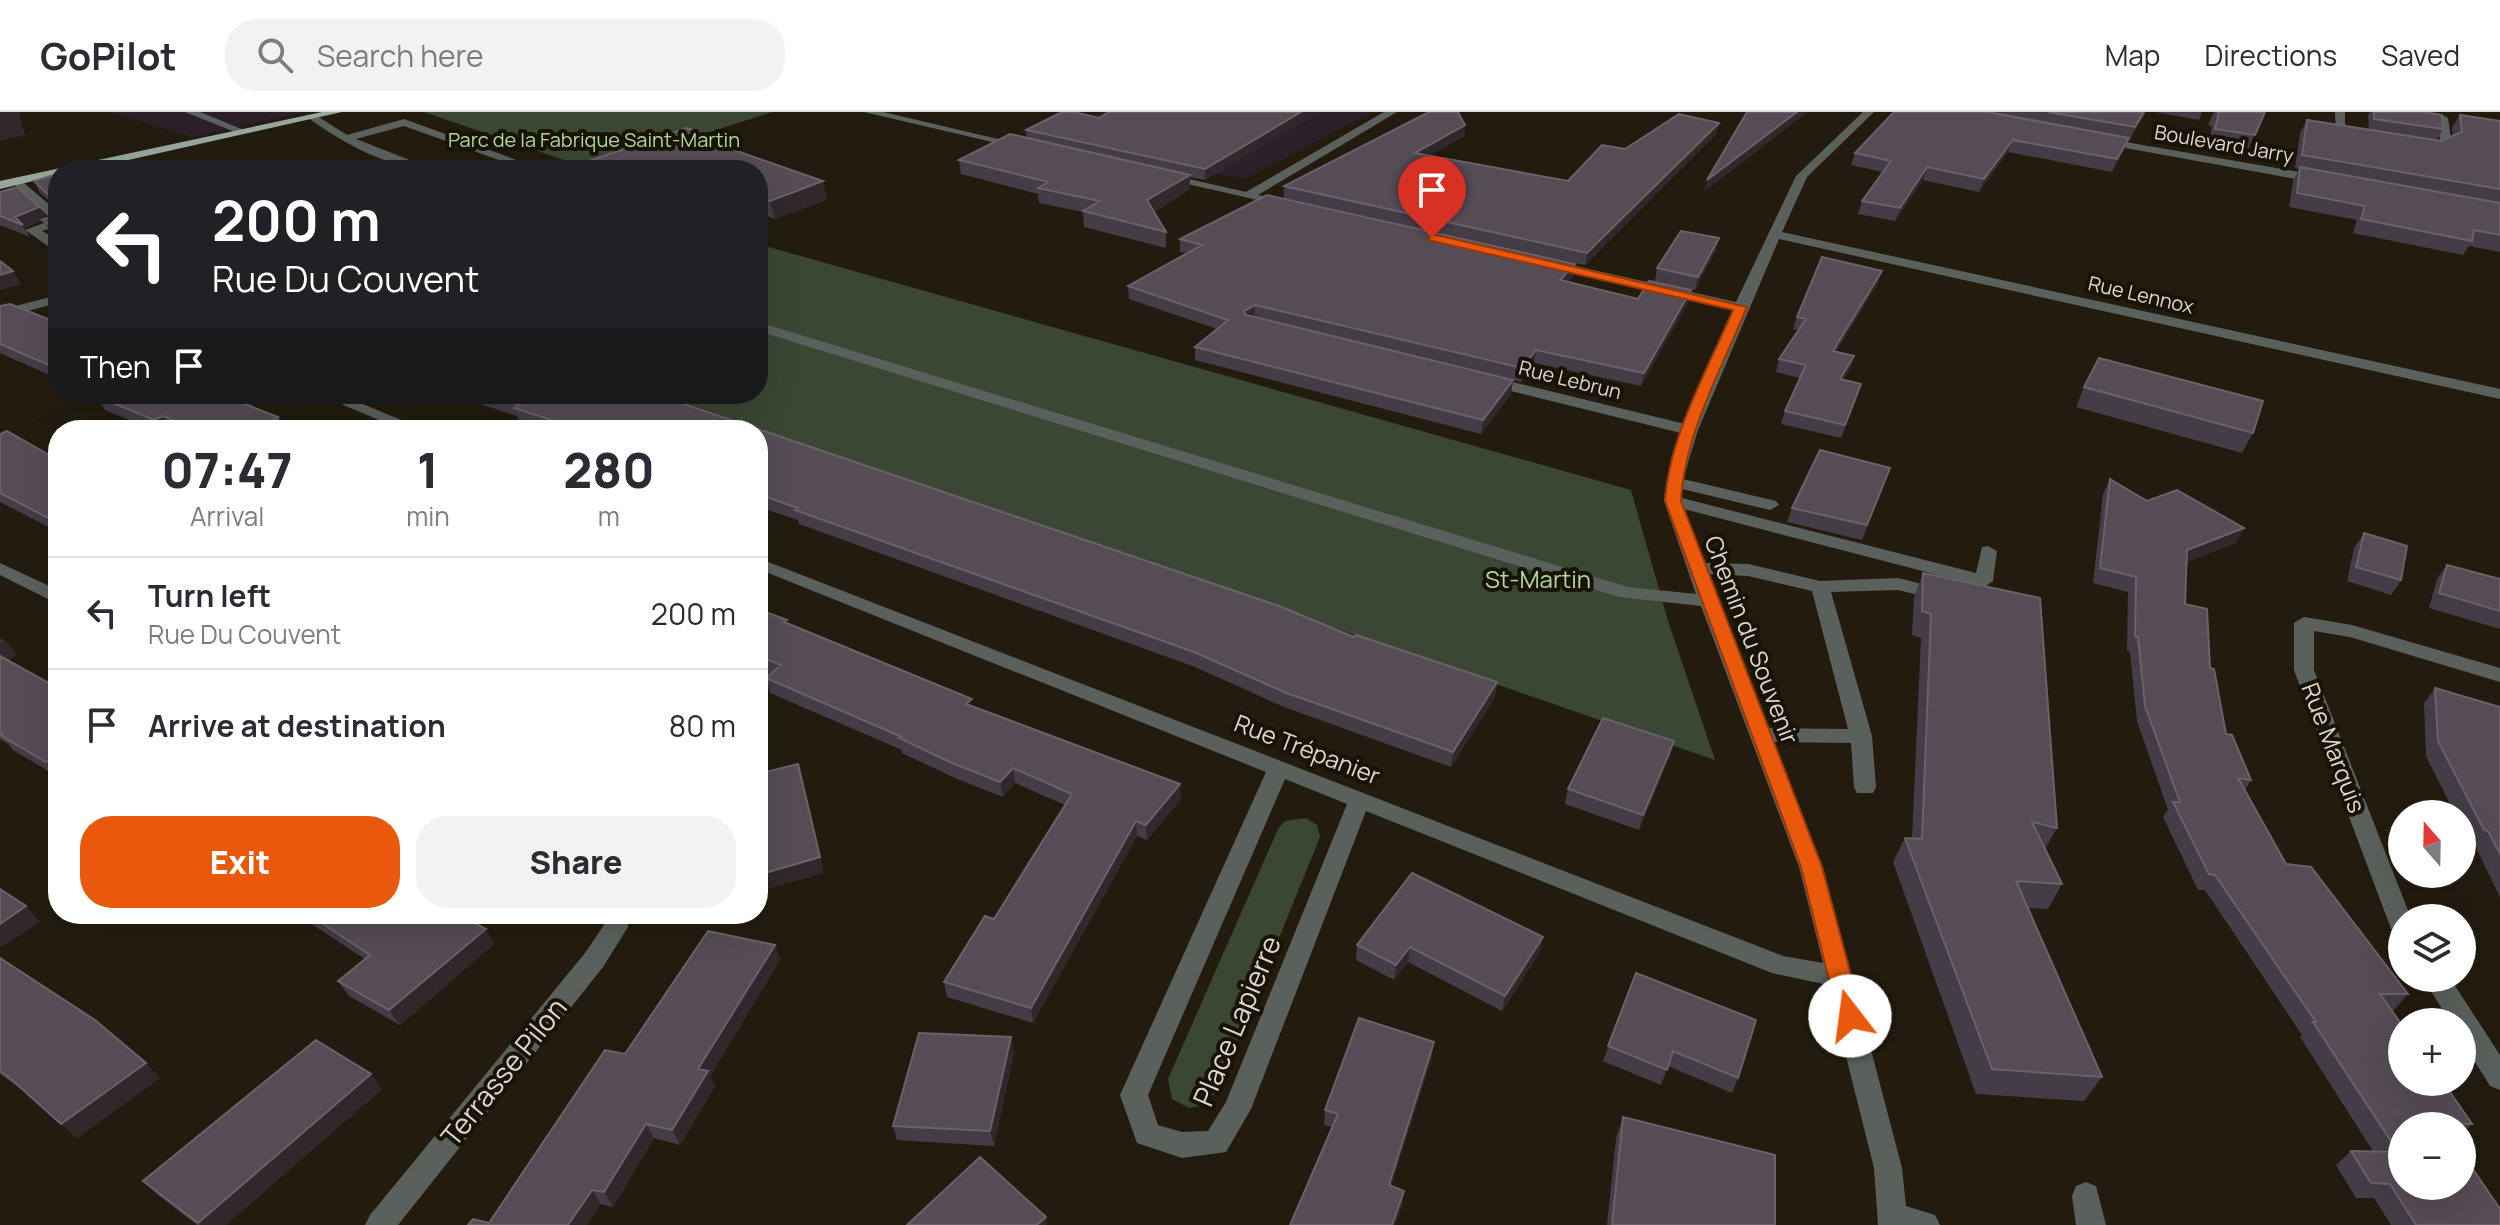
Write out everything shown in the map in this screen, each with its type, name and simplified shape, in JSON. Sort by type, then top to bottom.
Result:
[{"type":"main road","points":[[114,160],[337,112]]},
{"type":"main road","points":[[0,185],[48,174]]},
{"type":"street","points":[[190,112],[244,132]]},
{"type":"street","points":[[869,112],[1043,151]]},
{"type":"street","points":[[1247,196],[1392,112]]},
{"type":"street","points":[[2340,112],[2340,130],[2380,140]]},
{"type":"street","points":[[1673,491],[1690,430],[1740,307],[1802,176],[1863,113]]},
{"type":"street","points":[[314,117],[345,139],[402,160]]},
{"type":"street","points":[[345,139],[406,117],[513,160]]},
{"type":"street","points":[[2409,145],[2445,147],[2443,118]]},
{"type":"street","name":"Boulevard Jarry","points":[[2089,138],[2340,183]]},
{"type":"street","points":[[1147,174],[1292,206]]},
{"type":"street","points":[[17,181],[48,210]]},
{"type":"street","points":[[48,224],[31,230],[48,240]]},
{"type":"street","name":"Rue Lennox","points":[[1777,229],[2500,383]]},
{"type":"street","name":"Rue Lennox","points":[[1777,229],[2500,394]]},
{"type":"street","points":[[1540,262],[1740,307]]},
{"type":"street","points":[[0,314],[48,302]]},
{"type":"street","points":[[768,329],[1626,593],[1673,600],[1709,601]]},
{"type":"street","name":"Rue Lebrun","points":[[1467,376],[1690,430]]},
{"type":"street","points":[[351,404],[391,420]]},
{"type":"street","points":[[1673,491],[1770,505]]},
{"type":"street","points":[[1673,491],[1984,581],[1988,551]]},
{"type":"street","name":"Chemin du Souvenir","points":[[1673,491],[1696,568],[1811,867],[1888,1168],[1893,1221]]},
{"type":"street","name":"Rue Trépanier","points":[[768,567],[1781,966],[1839,976]]},
{"type":"street","points":[[0,568],[48,593]]},
{"type":"street","points":[[1696,568],[1748,570],[1820,587],[1898,584],[1956,598]]},
{"type":"street","points":[[1820,587],[1861,736],[1865,787]]},
{"type":"street","name":"Rue Marquis","points":[[2394,904],[2304,670],[2304,623],[2352,631],[2500,675]]},
{"type":"street","points":[[1759,735],[1861,736]]},
{"type":"street","name":"Place Lapierre","points":[[1279,768],[1134,1095],[1147,1134],[1182,1145],[1216,1143],[1237,1109],[1360,798]]},
{"type":"street","name":"Terrasse Pilon","points":[[380,1225],[594,960],[616,924]]},
{"type":"street","points":[[2445,992],[2500,1078]]},
{"type":"street","points":[[2086,1196],[2091,1225]]},
{"type":"street","points":[[1893,1221],[1925,1225]]},
{"type":"shaded area","points":[[110,112],[303,112],[192,137]]},
{"type":"shaded area","points":[[1101,112],[1373,112],[1245,179],[1045,142]]},
{"type":"green space","name":"Parc de la Fabrique Saint-Martin","points":[[424,112],[772,112],[624,160],[564,160]]},
{"type":"green space","name":"St-Martin","points":[[768,247],[1631,490],[1668,621],[1715,760],[768,431],[768,420],[735,420],[689,404],[768,404]]},
{"type":"green space","points":[[1306,818],[1317,825],[1320,837],[1216,1093],[1199,1106],[1189,1108],[1172,1099],[1168,1079],[1278,829],[1285,821]]},
{"type":"building","points":[[1062,112],[1099,118],[1109,112],[1301,112],[1205,169],[1026,130]]},
{"type":"building","points":[[1429,112],[1458,112],[1465,125],[1415,153],[1568,181],[1602,145],[1625,149],[1679,114],[1719,123],[1587,253],[1284,186]]},
{"type":"building","points":[[1747,112],[1797,112],[1707,180]]},
{"type":"building","points":[[1894,112],[1988,112],[2129,138],[2117,159],[2013,140],[1984,179],[1927,167],[1900,208],[1862,201],[1891,161],[1855,153]]},
{"type":"building","points":[[2048,112],[2144,112],[2135,127]]},
{"type":"building","points":[[2219,112],[2265,112],[2255,135],[2215,129]]},
{"type":"building","points":[[2374,112],[2442,115],[2443,129],[2374,119]]},
{"type":"building","points":[[2460,115],[2500,121],[2500,189],[2302,155],[2307,120],[2441,141],[2462,132]]},
{"type":"building","points":[[687,128],[740,146],[731,149],[763,160],[592,160]]},
{"type":"building","points":[[1010,134],[1190,175],[1147,200],[1166,232],[1083,211],[1100,201],[1038,188],[1048,182],[959,160]]},
{"type":"building","points":[[768,162],[823,181],[770,201]]},
{"type":"building","points":[[2300,167],[2500,203],[2500,235],[2474,230],[2472,241],[2361,219],[2365,206],[2297,193]]},
{"type":"building","points":[[48,177],[48,194],[34,181]]},
{"type":"building","points":[[17,187],[39,207],[15,217],[23,225],[0,216],[0,192]]},
{"type":"building","points":[[1267,195],[1575,264],[1560,280],[1638,299],[1649,281],[1691,290],[1644,373],[1536,350],[1522,368],[1255,305],[1244,311],[1246,315],[1513,380],[1483,420],[1195,347],[1228,320],[1128,286],[1202,245],[1180,239]]},
{"type":"building","points":[[1681,231],[1719,238],[1698,277],[1657,268]]},
{"type":"building","points":[[1822,257],[1882,271],[1833,351],[1854,356],[1840,379],[1861,384],[1845,425],[1785,411],[1806,365],[1779,359],[1806,319],[1797,317]]},
{"type":"building","points":[[0,261],[13,271],[0,275]]},
{"type":"building","points":[[10,304],[48,319],[48,365],[0,344],[0,306]]},
{"type":"building","points":[[2099,358],[2263,401],[2253,433],[2084,387]]},
{"type":"building","points":[[115,404],[245,404],[278,417],[274,419],[277,420],[173,420],[163,416],[154,420]]},
{"type":"building","points":[[517,404],[684,404],[732,420],[551,420],[514,408],[520,405]]},
{"type":"building","points":[[7,431],[48,454],[48,518],[0,493],[0,434]]},
{"type":"building","points":[[768,432],[1279,606],[1354,637],[1356,635],[1497,682],[1453,752],[1284,692],[1194,652],[795,510],[798,508],[768,498]]},
{"type":"building","points":[[1820,450],[1890,468],[1867,525],[1792,508]]},
{"type":"building","points":[[2110,479],[2147,501],[2177,490],[2244,528],[2187,550],[2185,604],[2207,609],[2210,668],[2214,669],[2226,734],[2232,735],[2251,780],[2238,778],[2286,864],[2311,867],[2388,968],[2388,992],[2408,994],[2380,994],[2390,1008],[2388,1096],[2453,1096],[2464,1112],[2388,1112],[2388,1137],[2313,1022],[2316,1022],[2215,875],[2209,874],[2173,802],[2180,802],[2145,706],[2138,637],[2135,636],[2136,577],[2100,568]]},
{"type":"building","points":[[2364,533],[2407,546],[2401,580],[2356,567]]},
{"type":"building","points":[[2447,565],[2500,579],[2500,611],[2439,593]]},
{"type":"building","points":[[1923,573],[2040,598],[2057,828],[2032,822],[2062,884],[2016,881],[2102,1077],[1992,1069],[1905,838],[1922,839],[1931,614],[1922,611]]},
{"type":"building","points":[[768,613],[972,699],[966,704],[1180,784],[1146,825],[1136,821],[1031,1008],[944,982],[985,916],[994,919],[1072,794],[1013,768],[1000,782],[952,763],[899,738],[902,737],[768,679],[781,665],[768,660]]},
{"type":"building","points":[[0,656],[48,682],[48,761],[0,735],[3,733],[0,731]]},
{"type":"building","points":[[2435,688],[2500,707],[2500,854],[2476,815],[2476,800],[2468,800],[2438,741]]},
{"type":"building","points":[[1603,718],[1674,741],[1643,815],[1568,789]]},
{"type":"building","points":[[798,764],[820,857],[768,872],[768,772]]},
{"type":"building","points":[[1412,873],[1543,937],[1505,996],[1410,947],[1396,965],[1357,945]]},
{"type":"building","points":[[0,889],[26,906],[0,924]]},
{"type":"building","points":[[323,924],[477,924],[486,929],[389,1010],[338,981],[370,955]]},
{"type":"building","points":[[708,931],[775,945],[698,1069],[708,1071],[672,1130],[646,1124],[604,1192],[592,1190],[568,1225],[468,1225],[473,1219],[489,1223],[605,1050],[625,1054]]},
{"type":"building","points":[[0,958],[95,1020],[146,1063],[61,1124],[0,1071]]},
{"type":"building","points":[[1636,973],[1756,1020],[1738,1078],[1673,1051],[1667,1070],[1608,1046]]},
{"type":"building","points":[[1359,1018],[1434,1042],[1389,1185],[1404,1191],[1392,1225],[1290,1225],[1338,1114],[1325,1110]]},
{"type":"building","points":[[919,1033],[1011,1037],[990,1131],[893,1126]]},
{"type":"building","points":[[316,1040],[371,1074],[198,1223],[143,1181]]},
{"type":"building","points":[[1623,1117],[1775,1155],[1775,1225],[1612,1225]]},
{"type":"building","points":[[2351,1151],[2388,1152],[2388,1184],[2371,1183]]},
{"type":"building","points":[[980,1157],[1046,1217],[1037,1225],[907,1225]]},
{"type":"building","points":[[2476,1174],[2500,1209],[2500,1225],[2416,1225],[2400,1200],[2476,1200]]},
{"type":"route","points":[[1432,238],[1740,307],[1690,430],[1674,482],[1673,501],[1681,530],[1811,867],[1850,1016]]}]
